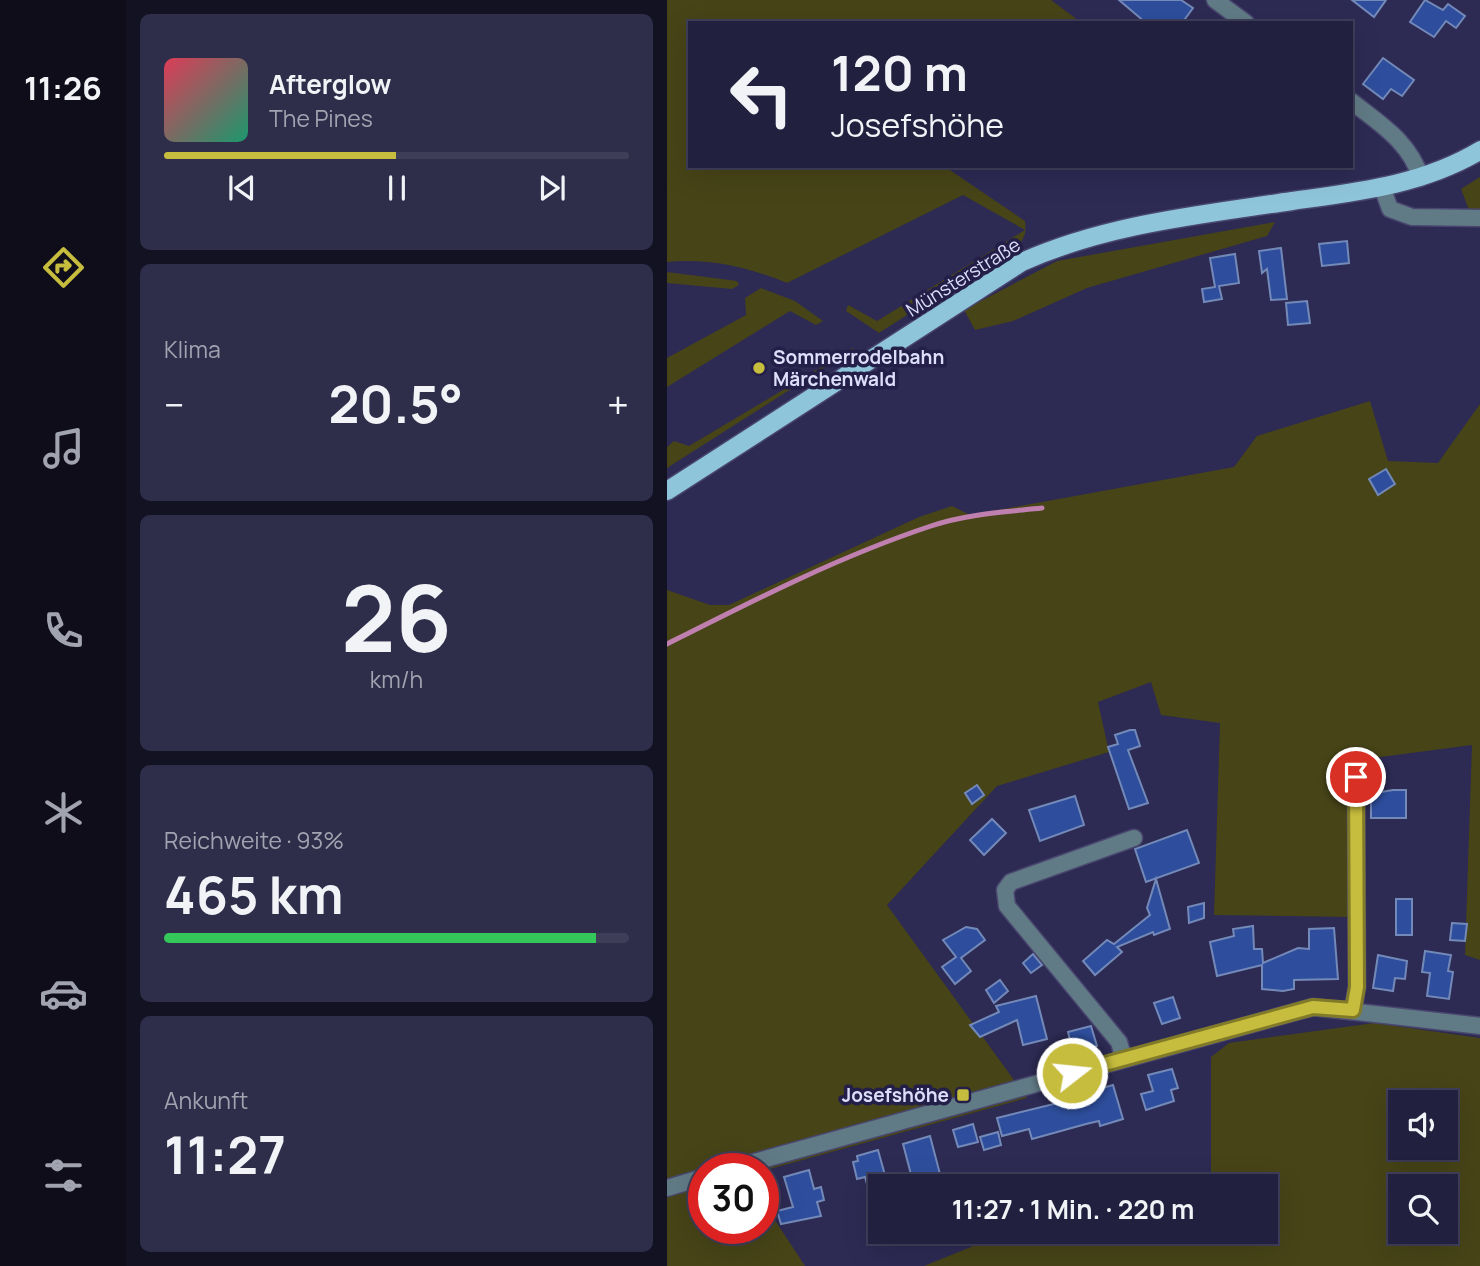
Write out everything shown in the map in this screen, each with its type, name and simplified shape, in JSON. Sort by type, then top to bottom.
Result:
[{"type":"main road","name":"Münsterstraße","points":[[667,491],[1022,262],[1051,249],[1098,234],[1147,224],[1382,187],[1421,178],[1480,150]]},
{"type":"street","points":[[1215,0],[1243,21]]},
{"type":"street","points":[[1353,103],[1403,143],[1414,156],[1421,178]]},
{"type":"street","points":[[1382,187],[1390,209],[1412,217],[1480,218]]},
{"type":"street","points":[[1353,1010],[1357,987],[1356,777]]},
{"type":"street","points":[[1124,1059],[1119,1042],[1107,1026],[1007,906],[1005,890],[1011,882],[1134,838]]},
{"type":"street","points":[[779,1155],[1313,1007],[1480,1026]]},
{"type":"street","points":[[667,1188],[688,1182]]},
{"type":"shaded area","points":[[667,0],[1051,0],[1079,21],[688,21],[688,168],[947,168],[1025,221],[1025,230],[963,195],[787,283],[757,272],[698,261],[667,262]]},
{"type":"shaded area","points":[[1480,177],[1480,212],[1469,210],[1461,189]]},
{"type":"shaded area","points":[[1275,222],[1267,236],[1087,288],[1013,321],[975,330],[964,310],[1057,261]]},
{"type":"shaded area","points":[[1025,230],[1021,242],[879,333],[846,311],[848,305],[877,321]]},
{"type":"shaded area","points":[[667,272],[737,281],[739,285],[732,289],[667,283]]},
{"type":"shaded area","points":[[761,288],[795,301],[823,321],[816,325],[790,311],[667,387],[667,358],[746,315],[745,298]]},
{"type":"shaded area","points":[[853,348],[667,468],[667,447],[674,441],[689,446]]},
{"type":"shaded area","points":[[1370,401],[1388,461],[1438,463],[1480,404],[1480,960],[1465,955],[1472,745],[1350,761],[1351,917],[1214,915],[1220,723],[1161,715],[1151,682],[1098,702],[1109,752],[997,786],[887,905],[1027,1098],[779,1167],[779,1153],[688,1153],[688,1244],[779,1244],[779,1226],[805,1266],[667,1266],[667,590],[710,605],[729,605],[919,517],[952,506],[970,515],[1234,467],[1257,436]]},
{"type":"shaded area","points":[[1374,1023],[1480,1038],[1480,1266],[924,1266],[978,1244],[1278,1244],[1278,1174],[1211,1174],[1211,1057],[1229,1043]]},
{"type":"building","points":[[1119,0],[1181,0],[1193,8],[1183,21],[1144,21]]},
{"type":"building","points":[[1352,0],[1386,0],[1374,17]]},
{"type":"building","points":[[1425,0],[1443,10],[1448,4],[1465,16],[1456,28],[1446,21],[1434,37],[1410,22]]},
{"type":"building","points":[[1383,58],[1414,80],[1402,96],[1391,89],[1383,99],[1363,84]]},
{"type":"building","points":[[1347,241],[1349,263],[1322,266],[1319,244]]},
{"type":"building","points":[[1281,248],[1287,299],[1271,300],[1267,269],[1262,273],[1259,251]]},
{"type":"building","points":[[1235,254],[1239,283],[1219,286],[1222,299],[1204,302],[1202,289],[1215,287],[1210,258]]},
{"type":"building","points":[[1307,301],[1310,323],[1288,325],[1286,303]]},
{"type":"building","points":[[1386,469],[1395,484],[1378,495],[1369,479]]},
{"type":"building","points":[[1135,730],[1140,746],[1128,750],[1148,803],[1129,809],[1108,747],[1118,744],[1115,735]]},
{"type":"building","points":[[977,785],[984,795],[972,804],[965,793]]},
{"type":"building","points":[[1393,790],[1406,790],[1406,818],[1371,818],[1371,796]]},
{"type":"building","points":[[1075,796],[1084,825],[1040,841],[1029,810]]},
{"type":"building","points":[[992,819],[1006,833],[984,855],[970,840]]},
{"type":"building","points":[[1187,830],[1199,863],[1146,882],[1135,849]]},
{"type":"building","points":[[1156,879],[1170,929],[1154,935],[1153,932],[1117,947],[1122,952],[1095,975],[1083,961],[1107,940],[1114,944],[1150,915],[1147,908]]},
{"type":"building","points":[[1396,899],[1412,899],[1412,935],[1396,935]]},
{"type":"building","points":[[1204,903],[1204,918],[1189,923],[1188,907]]},
{"type":"building","points":[[1452,923],[1467,924],[1465,941],[1450,940]]},
{"type":"building","points":[[1253,926],[1254,949],[1262,949],[1263,963],[1298,948],[1309,949],[1309,929],[1334,928],[1338,979],[1294,980],[1294,989],[1283,991],[1262,989],[1262,965],[1217,976],[1210,942],[1234,936],[1233,929]]},
{"type":"building","points":[[966,927],[977,929],[985,940],[961,958],[971,971],[955,984],[942,967],[956,957],[943,940]]},
{"type":"building","points":[[1425,951],[1451,955],[1448,971],[1453,972],[1449,999],[1427,996],[1430,973],[1422,972]]},
{"type":"building","points":[[1033,954],[1042,965],[1031,973],[1023,963]]},
{"type":"building","points":[[1378,955],[1407,961],[1405,979],[1395,978],[1393,991],[1373,988]]},
{"type":"building","points":[[1000,980],[1008,991],[994,1003],[986,990]]},
{"type":"building","points":[[1036,996],[1047,1039],[1023,1045],[1017,1020],[980,1037],[970,1025],[999,1012],[996,1006]]},
{"type":"building","points":[[1173,997],[1180,1018],[1162,1024],[1154,1003]]},
{"type":"building","points":[[1091,1026],[1097,1046],[1073,1052],[1068,1032]]},
{"type":"building","points":[[1172,1069],[1178,1088],[1171,1090],[1174,1101],[1146,1110],[1141,1094],[1153,1091],[1148,1075]]},
{"type":"building","points":[[1113,1085],[1123,1119],[1100,1126],[1099,1121],[1032,1139],[1029,1129],[1002,1136],[997,1118],[1066,1101],[1068,1109],[1092,1102],[1089,1092]]},
{"type":"building","points":[[973,1124],[978,1142],[958,1147],[953,1130]]},
{"type":"building","points":[[998,1132],[1001,1145],[984,1150],[980,1137]]},
{"type":"building","points":[[930,1136],[940,1174],[911,1174],[903,1144]]},
{"type":"building","points":[[878,1150],[885,1174],[868,1174],[868,1188],[865,1177],[857,1179],[853,1162],[858,1161],[857,1156]]},
{"type":"building","points":[[809,1170],[814,1189],[821,1187],[824,1200],[817,1202],[821,1216],[781,1224],[779,1210],[793,1207],[784,1177]]},
{"type":"waterway","points":[[667,644],[797,580],[897,538],[958,519],[1042,508]]},
{"type":"place","name":"Sommerrodelbahn Märchenwald","points":[[759,368]]},
{"type":"place","name":"Josefshöhe","points":[[963,1095]]},
{"type":"route","points":[[1072,1073],[1313,1007],[1353,1010],[1357,987],[1356,777]]}]
